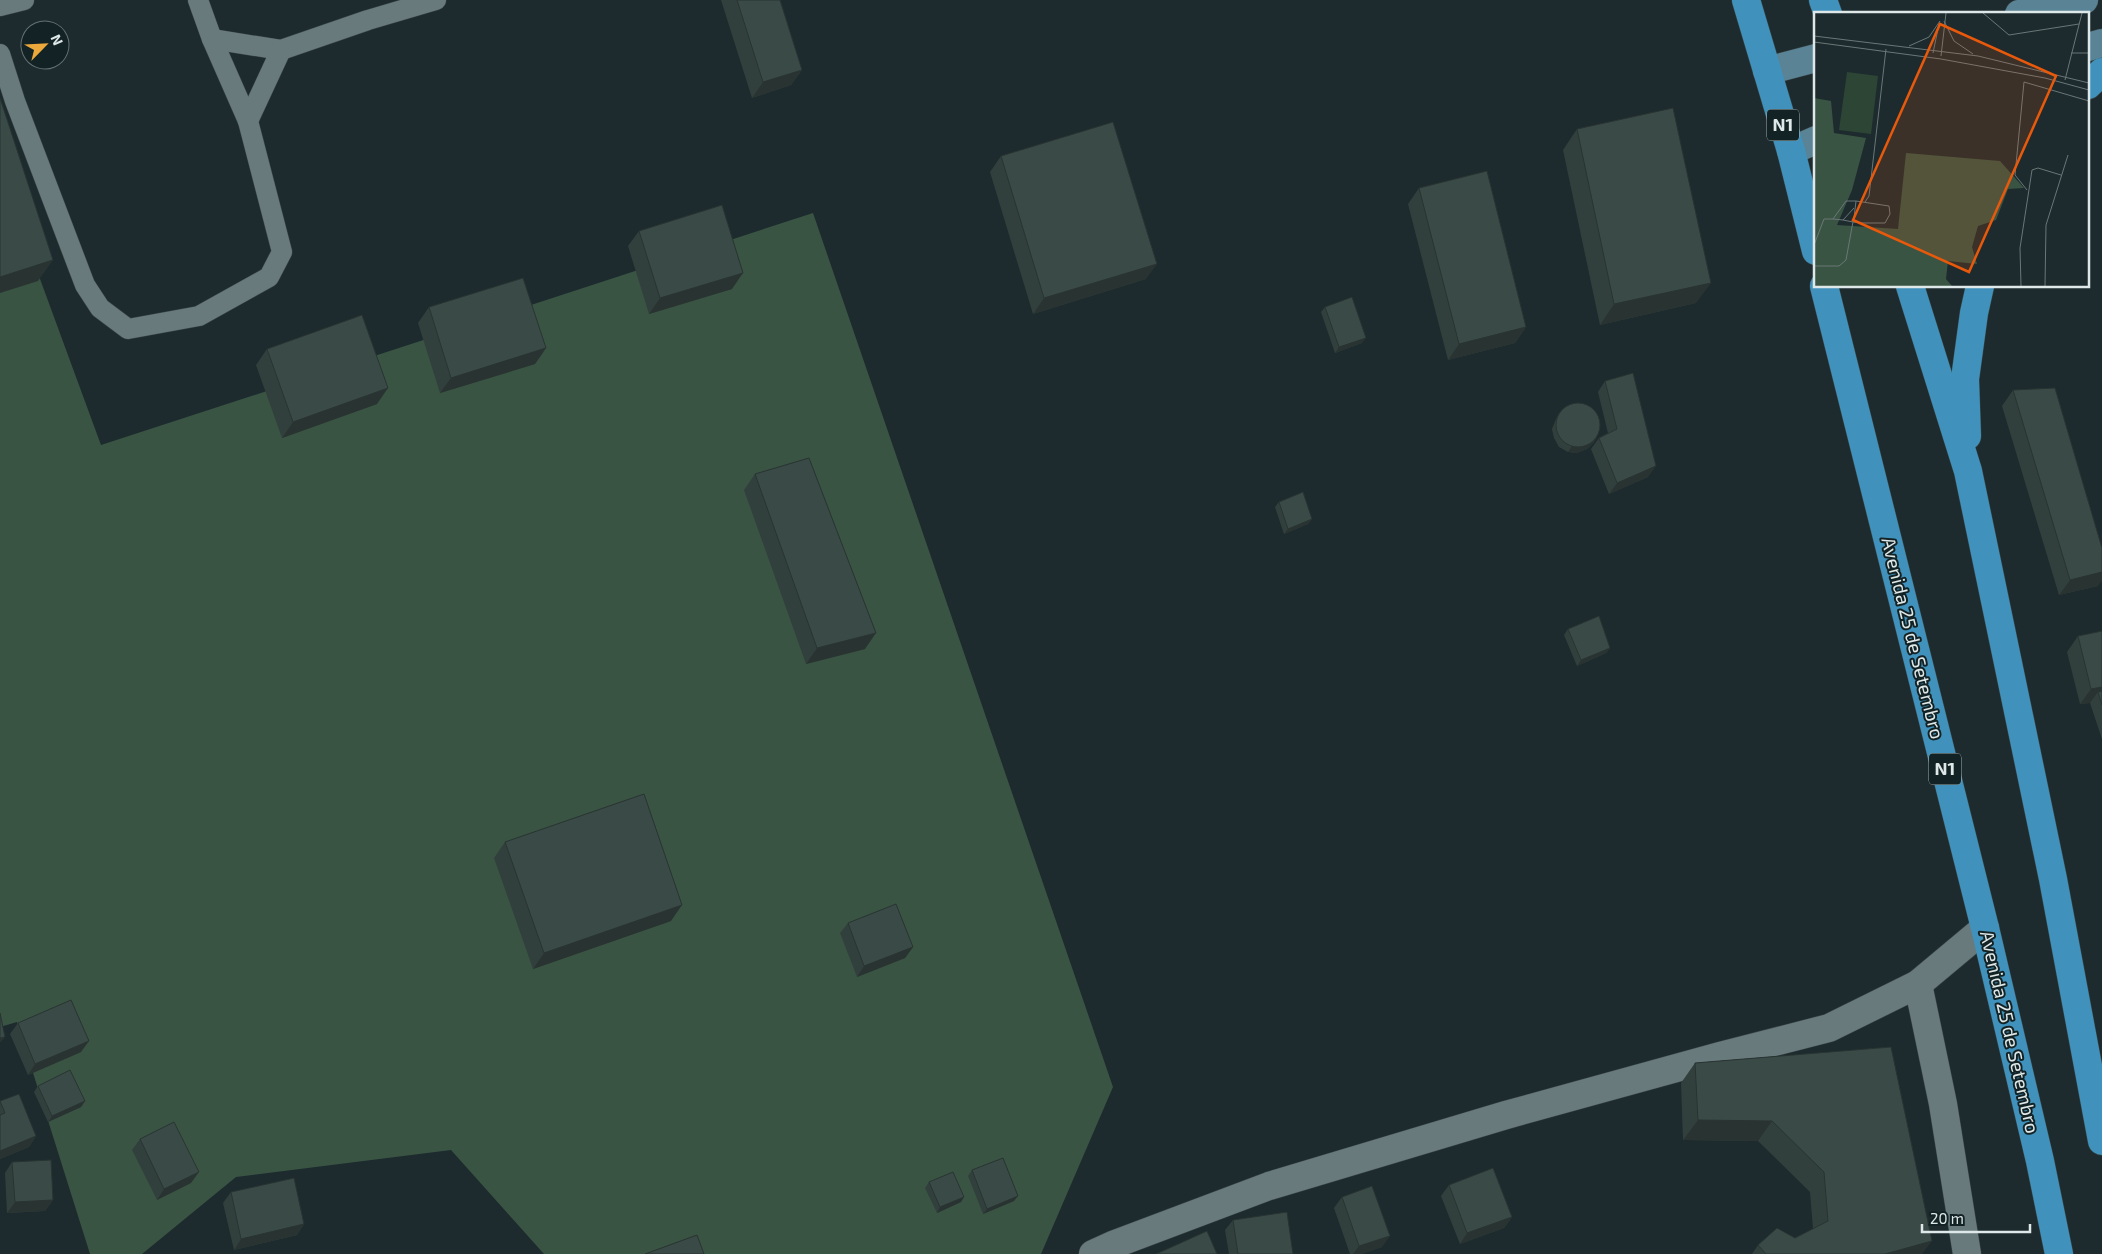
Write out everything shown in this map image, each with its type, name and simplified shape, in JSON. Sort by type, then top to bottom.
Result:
[{"type":"highway","name":"N1","points":[[1746,0],[1790,151],[1814,244]]},
{"type":"highway","points":[[1823,0],[1827,12]]},
{"type":"highway","points":[[2090,83],[2102,72]]},
{"type":"highway","name":"Avenida 25 de Setembro","points":[[1825,288],[1985,928],[2060,1254]]},
{"type":"highway","points":[[1911,288],[1968,470],[2053,879],[2102,1141]]},
{"type":"highway","points":[[1968,470],[1965,379],[1974,313],[1980,288]]},
{"type":"main road","points":[[2028,12],[2084,0]]},
{"type":"main road","points":[[1767,71],[1814,59]]},
{"type":"main road","points":[[1790,151],[1814,141]]},
{"type":"street","points":[[1093,1254],[1268,1186],[1506,1115],[1829,1028],[1918,984],[1985,928]]},
{"type":"street","points":[[1918,984],[1943,1104],[1967,1254]]},
{"type":"lane","points":[[0,6],[24,0]]},
{"type":"lane","points":[[0,54],[15,101],[85,285],[100,308],[128,329],[199,316],[269,277],[282,252],[248,121],[212,39],[198,0]]},
{"type":"lane","points":[[212,39],[281,50],[368,20],[436,0]]},
{"type":"lane","points":[[248,121],[281,50]]},
{"type":"green space","points":[[0,170],[101,445],[813,213],[1113,1087],[1041,1254],[544,1254],[451,1150],[236,1177],[142,1254],[90,1254],[17,1022],[0,1027]]},
{"type":"building","points":[[737,0],[780,0],[802,70],[763,82]]},
{"type":"building","points":[[0,98],[53,260],[0,277]]},
{"type":"building","points":[[1673,108],[1711,283],[1614,304],[1577,129]]},
{"type":"building","points":[[1113,122],[1157,264],[1044,298],[1001,156]]},
{"type":"building","points":[[1487,171],[1526,327],[1459,344],[1419,188]]},
{"type":"building","points":[[722,205],[743,273],[660,298],[639,231]]},
{"type":"building","points":[[523,278],[546,348],[451,378],[429,307]]},
{"type":"building","points":[[1352,297],[1366,338],[1339,347],[1325,307]]},
{"type":"building","points":[[362,315],[388,388],[293,422],[267,349]]},
{"type":"building","points":[[1633,373],[1656,466],[1617,483],[1599,438],[1617,429],[1605,381]]},
{"type":"building","points":[[2055,388],[2102,548],[2102,572],[2070,580],[2013,390]]},
{"type":"building","points":[[1574,403],[1582,403],[1594,409],[1600,425],[1594,441],[1582,447],[1574,447],[1562,441],[1556,429],[1556,421],[1562,409]]},
{"type":"building","points":[[809,458],[876,633],[817,648],[755,474]]},
{"type":"building","points":[[1303,492],[1312,519],[1288,529],[1279,502]]},
{"type":"building","points":[[1599,616],[1610,648],[1581,660],[1568,629]]},
{"type":"building","points":[[2102,631],[2102,687],[2091,689],[2078,636]]},
{"type":"building","points":[[2102,691],[2102,705],[2098,692]]},
{"type":"building","points":[[644,794],[682,905],[544,953],[505,842]]},
{"type":"building","points":[[896,904],[913,947],[864,966],[848,923]]},
{"type":"building","points":[[71,1000],[89,1041],[35,1064],[18,1023]]},
{"type":"building","points":[[0,1013],[5,1037],[0,1038]]},
{"type":"building","points":[[1891,1047],[1932,1241],[1885,1254],[1766,1254],[1758,1245],[1777,1228],[1795,1238],[1828,1221],[1824,1172],[1772,1121],[1698,1120],[1695,1063]]},
{"type":"building","points":[[70,1070],[85,1101],[52,1116],[38,1086]]},
{"type":"building","points":[[19,1094],[36,1136],[0,1151],[0,1115],[5,1113],[0,1101]]},
{"type":"building","points":[[174,1122],[199,1172],[164,1189],[140,1139]]},
{"type":"building","points":[[1003,1158],[1018,1196],[987,1209],[972,1170]]},
{"type":"building","points":[[51,1160],[53,1200],[15,1202],[12,1162]]},
{"type":"building","points":[[1493,1168],[1512,1217],[1467,1233],[1449,1185]]},
{"type":"building","points":[[953,1172],[964,1197],[940,1207],[929,1182]]},
{"type":"building","points":[[294,1178],[304,1224],[241,1239],[231,1192]]},
{"type":"building","points":[[1372,1186],[1390,1236],[1359,1246],[1342,1197]]},
{"type":"building","points":[[1287,1212],[1293,1254],[1238,1254],[1233,1220]]},
{"type":"building","points":[[1207,1231],[1217,1254],[1156,1254]]},
{"type":"building","points":[[697,1235],[704,1254],[645,1254]]}]
